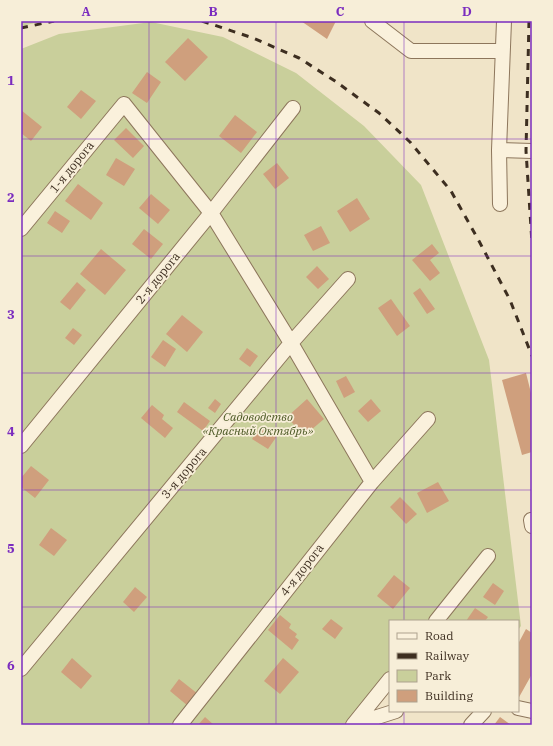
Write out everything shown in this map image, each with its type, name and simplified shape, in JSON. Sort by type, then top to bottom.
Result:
[{"type":"street","points":[[372,21],[411,51],[502,52]]},
{"type":"street","points":[[500,204],[499,150],[504,21]]},
{"type":"street","name":"1-я дорога","points":[[21,229],[124,104],[211,213]]},
{"type":"street","name":"2-я дорога","points":[[21,446],[211,213],[293,108]]},
{"type":"street","points":[[499,150],[532,151]]},
{"type":"street","points":[[211,213],[291,344],[372,482]]},
{"type":"street","name":"3-я дорога","points":[[21,670],[291,344],[348,279]]},
{"type":"street","name":"4-я дорога","points":[[180,725],[372,482],[428,419]]},
{"type":"street","points":[[437,620],[488,556]]},
{"type":"street","points":[[353,725],[389,680]]},
{"type":"street","points":[[519,708],[532,711]]},
{"type":"street","points":[[358,725],[393,712]]},
{"type":"street","points":[[470,725],[483,712]]},
{"type":"green space","points":[[21,21],[45,21],[21,26]]},
{"type":"green space","name":"Садоводство «Красный Октябрь»","points":[[151,22],[223,37],[296,73],[364,126],[421,185],[489,360],[521,626],[519,629],[519,620],[449,620],[445,616],[442,620],[389,620],[389,685],[365,714],[378,725],[21,725],[21,49],[59,34]]},
{"type":"building","points":[[301,21],[336,21],[327,39]]},
{"type":"building","points":[[188,38],[208,57],[185,81],[165,62]]},
{"type":"building","points":[[147,72],[161,82],[147,103],[132,93]]},
{"type":"building","points":[[81,90],[96,101],[81,119],[67,107]]},
{"type":"building","points":[[21,110],[42,127],[31,141],[21,133]]},
{"type":"building","points":[[235,115],[257,132],[241,153],[219,136]]},
{"type":"building","points":[[126,128],[144,146],[133,158],[114,140]]},
{"type":"building","points":[[116,158],[135,169],[124,186],[106,175]]},
{"type":"building","points":[[277,163],[289,178],[275,189],[263,174]]},
{"type":"building","points":[[78,184],[103,203],[91,220],[65,201]]},
{"type":"building","points":[[151,194],[170,210],[158,224],[139,208]]},
{"type":"building","points":[[357,198],[370,219],[350,232],[337,211]]},
{"type":"building","points":[[55,211],[70,221],[62,233],[47,223]]},
{"type":"building","points":[[321,226],[330,243],[313,251],[304,235]]},
{"type":"building","points":[[144,229],[163,244],[151,259],[132,244]]},
{"type":"building","points":[[432,244],[439,253],[430,260],[440,273],[430,281],[412,260]]},
{"type":"building","points":[[101,249],[126,270],[105,295],[80,274]]},
{"type":"building","points":[[317,266],[329,279],[318,289],[306,277]]},
{"type":"building","points":[[77,282],[86,290],[70,310],[60,302]]},
{"type":"building","points":[[420,288],[435,309],[427,314],[413,293]]},
{"type":"building","points":[[391,299],[410,326],[397,336],[378,308]]},
{"type":"building","points":[[182,315],[203,332],[187,352],[166,334]]},
{"type":"building","points":[[73,328],[82,335],[74,345],[65,338]]},
{"type":"building","points":[[163,340],[176,349],[165,367],[151,357]]},
{"type":"building","points":[[247,348],[258,356],[250,367],[239,359]]},
{"type":"building","points":[[526,373],[532,397],[532,452],[522,455],[502,380]]},
{"type":"building","points":[[346,376],[355,392],[344,398],[336,381]]},
{"type":"building","points":[[215,399],[221,404],[215,413],[208,408]]},
{"type":"building","points":[[307,399],[324,419],[304,436],[287,417]]},
{"type":"building","points":[[371,399],[381,411],[368,422],[358,411]]},
{"type":"building","points":[[184,402],[210,421],[203,431],[177,412]]},
{"type":"building","points":[[152,405],[164,415],[162,419],[173,428],[165,438],[141,418]]},
{"type":"building","points":[[261,426],[277,436],[268,449],[252,439]]},
{"type":"building","points":[[31,466],[49,480],[35,498],[21,487],[21,478]]},
{"type":"building","points":[[438,482],[449,501],[427,513],[417,493]]},
{"type":"building","points":[[400,497],[417,514],[406,524],[390,507]]},
{"type":"building","points":[[51,528],[67,540],[54,556],[39,545]]},
{"type":"building","points":[[394,575],[410,588],[393,609],[377,596]]},
{"type":"building","points":[[493,583],[504,591],[495,605],[483,597]]},
{"type":"building","points":[[135,587],[147,597],[134,612],[123,602]]},
{"type":"building","points":[[475,608],[488,617],[486,620],[467,620]]},
{"type":"building","points":[[280,615],[291,624],[289,628],[297,634],[295,637],[299,640],[292,650],[268,630]]},
{"type":"building","points":[[331,619],[343,628],[335,639],[322,629]]},
{"type":"building","points":[[526,629],[532,633],[532,674],[519,697],[519,642]]},
{"type":"building","points":[[72,658],[92,676],[81,689],[61,672]]},
{"type":"building","points":[[283,658],[299,672],[280,694],[264,681]]},
{"type":"building","points":[[179,679],[198,694],[188,706],[170,691]]},
{"type":"building","points":[[205,717],[214,725],[198,725]]},
{"type":"building","points":[[500,717],[511,725],[494,725]]},
{"type":"railway","points":[[21,28],[54,21]]},
{"type":"railway","points":[[202,21],[253,38],[299,58],[335,81],[379,113],[410,142],[451,191],[510,300],[532,356]]},
{"type":"railway","points":[[529,21],[526,151],[532,243]]}]
